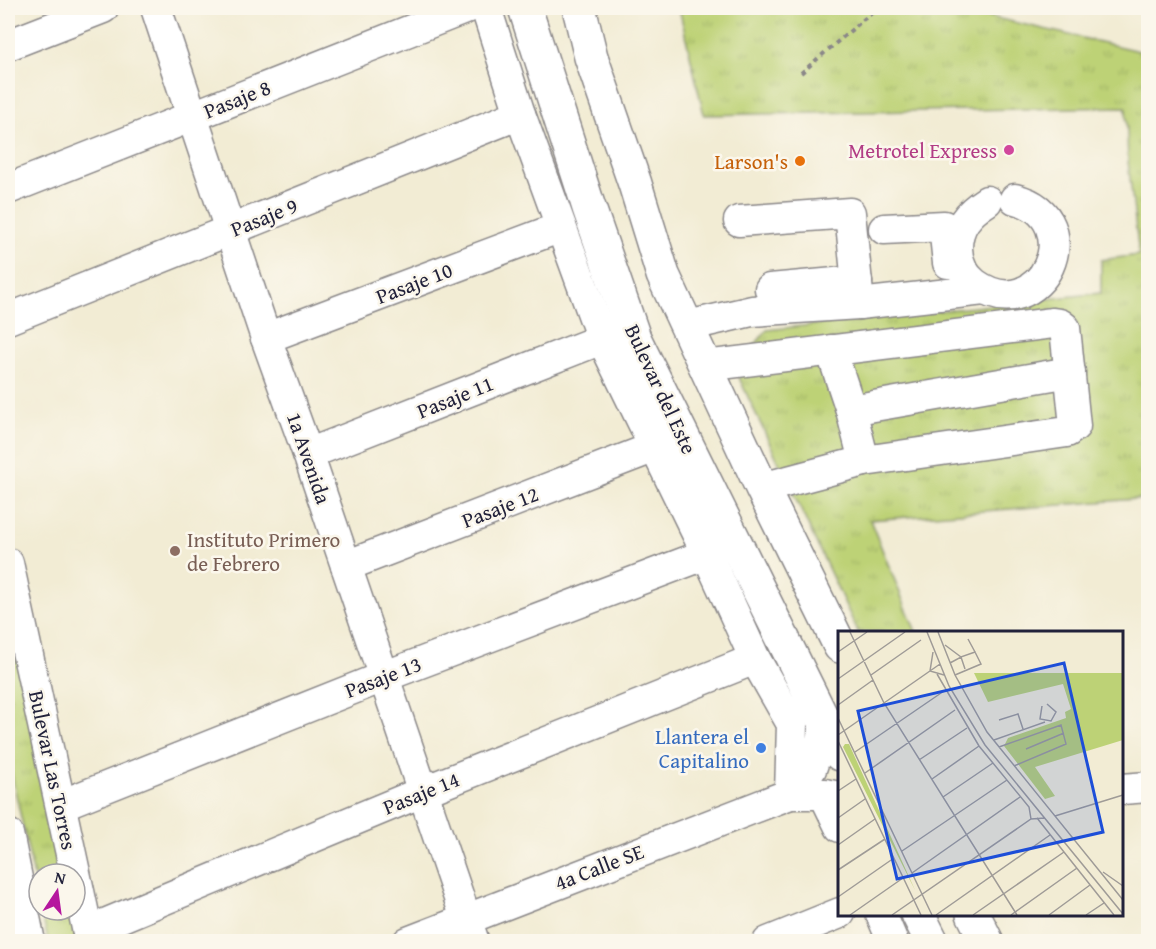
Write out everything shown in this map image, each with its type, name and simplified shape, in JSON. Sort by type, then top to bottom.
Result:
[{"type":"highway","name":"Bulevar del Este","points":[[525,8],[589,208],[634,338],[833,740]]},
{"type":"highway","points":[[579,8],[591,57],[663,275],[762,488],[838,642]]},
{"type":"highway","points":[[919,916],[932,942]]},
{"type":"highway","points":[[974,916],[987,942]]},
{"type":"street","points":[[8,45],[102,8]]},
{"type":"street","name":"1a Avenida","points":[[156,8],[266,339],[308,454],[470,930]]},
{"type":"street","name":"Pasaje 8","points":[[8,189],[467,8]]},
{"type":"street","points":[[486,8],[520,114],[602,339],[707,554],[755,659],[792,724],[790,794]]},
{"type":"street","name":"Pasaje 9","points":[[8,319],[520,114]]},
{"type":"street","points":[[770,289],[858,292],[984,290],[999,294],[1015,294],[1030,288],[1042,278],[1051,265],[1054,249],[1052,233],[1045,219],[1034,207],[1001,200],[974,209],[963,221],[957,236],[957,252],[961,268],[984,290]]},
{"type":"street","points":[[739,221],[850,213],[858,292]]},
{"type":"street","points":[[884,229],[944,226],[951,292]]},
{"type":"street","name":"Pasaje 10","points":[[266,339],[561,227]]},
{"type":"street","points":[[687,326],[752,311],[858,292]]},
{"type":"street","points":[[705,366],[1053,323],[1065,328],[1075,426],[1067,432],[864,461],[762,488]]},
{"type":"street","name":"Pasaje 11","points":[[308,454],[602,339]]},
{"type":"street","points":[[831,350],[851,410],[864,461]]},
{"type":"street","points":[[851,410],[1071,372]]},
{"type":"street","name":"Pasaje 12","points":[[346,566],[655,447]]},
{"type":"street","name":"Pasaje 13","points":[[62,805],[382,677],[707,554]]},
{"type":"street","name":"Bulevar Las Torres","points":[[8,563],[89,936]]},
{"type":"street","name":"Pasaje 14","points":[[89,936],[422,792],[755,659]]},
{"type":"street","points":[[790,794],[833,740]]},
{"type":"street","points":[[1123,789],[1149,787]]},
{"type":"street","points":[[790,794],[832,796],[838,819]]},
{"type":"street","name":"4a Calle SE","points":[[408,942],[470,930],[790,794]]},
{"type":"street","points":[[8,834],[30,942]]},
{"type":"street","points":[[768,942],[838,914]]},
{"type":"street","points":[[881,916],[893,942]]},
{"type":"path","points":[[801,74],[877,8]]},
{"type":"green space","points":[[679,8],[952,8],[1148,53],[1148,498],[870,520],[916,631],[858,631],[735,369],[767,330],[1101,293],[1101,260],[1139,255],[1128,161],[1126,107],[704,115]]},
{"type":"green space","points":[[8,616],[61,862],[31,862],[8,758]]},
{"type":"green space","points":[[44,922],[74,922],[78,941],[48,941]]},
{"type":"place","name":"Metrotel Express","points":[[1009,150]]},
{"type":"place","name":"Larson's","points":[[800,161]]},
{"type":"place","name":"Instituto Primero de Febrero","points":[[175,551]]},
{"type":"place","name":"Llantera el Capitalino","points":[[761,748]]}]
